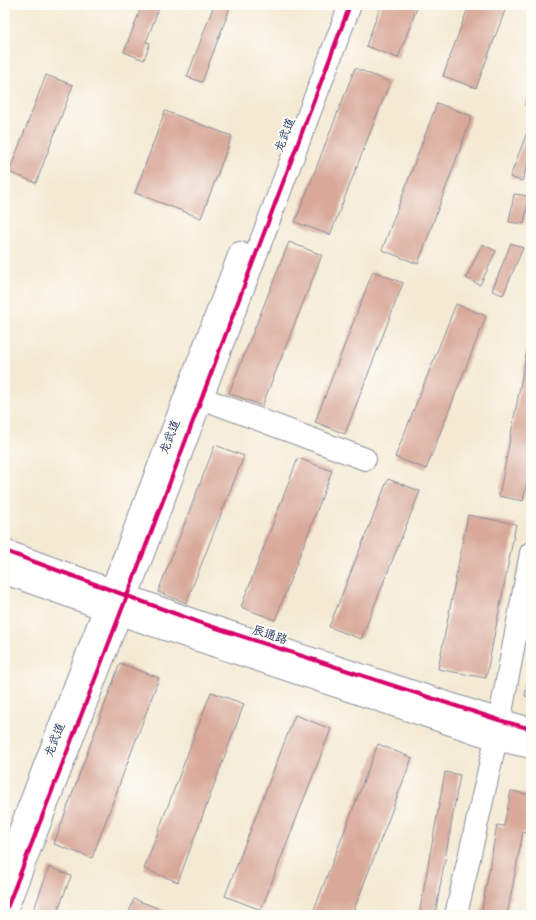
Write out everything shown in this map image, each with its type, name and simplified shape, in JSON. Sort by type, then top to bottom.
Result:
[{"type":"street","name":"龙武道","points":[[5,870],[116,603],[194,395],[335,5]]},
{"type":"street","points":[[350,5],[194,395],[365,459]]},
{"type":"street","points":[[5,551],[116,603]]},
{"type":"street","points":[[456,915],[497,730],[531,553]]},
{"type":"street","points":[[5,573],[116,603],[497,730],[531,747]]},
{"type":"street","points":[[5,913],[116,603]]},
{"type":"street","points":[[497,730],[531,729]]},
{"type":"building","points":[[142,5],[160,5],[146,42],[150,43],[144,60],[124,52]]},
{"type":"building","points":[[214,5],[231,5],[202,82],[187,77]]},
{"type":"building","points":[[381,5],[418,5],[398,58],[366,46]]},
{"type":"building","points":[[469,5],[507,5],[476,88],[443,76]]},
{"type":"building","points":[[355,68],[390,82],[330,235],[295,222]]},
{"type":"building","points":[[46,75],[73,85],[36,183],[9,172]]},
{"type":"building","points":[[531,90],[531,107],[525,105]]},
{"type":"building","points":[[437,103],[472,116],[418,264],[382,250]]},
{"type":"building","points":[[165,111],[232,136],[201,218],[135,193]]},
{"type":"building","points":[[527,132],[531,134],[531,156],[522,181],[510,177]]},
{"type":"building","points":[[514,194],[529,196],[524,224],[509,222]]},
{"type":"building","points":[[289,242],[322,255],[262,406],[229,393]]},
{"type":"building","points":[[511,243],[523,248],[503,295],[492,291]]},
{"type":"building","points":[[482,244],[496,251],[480,285],[466,278]]},
{"type":"building","points":[[373,271],[403,283],[345,434],[315,422]]},
{"type":"building","points":[[456,304],[486,316],[426,469],[395,457]]},
{"type":"building","points":[[530,335],[531,461],[523,501],[499,496]]},
{"type":"building","points":[[215,445],[244,456],[186,603],[158,592]]},
{"type":"building","points":[[298,458],[332,471],[275,620],[241,607]]},
{"type":"building","points":[[388,479],[420,491],[361,639],[329,627]]},
{"type":"building","points":[[468,515],[516,524],[486,678],[438,669]]},
{"type":"building","points":[[120,663],[159,678],[92,858],[54,844]]},
{"type":"building","points":[[531,667],[531,697],[525,696]]},
{"type":"building","points":[[211,692],[244,704],[178,882],[144,869]]},
{"type":"building","points":[[295,715],[331,729],[261,910],[225,896]]},
{"type":"building","points":[[378,744],[412,758],[352,915],[312,915]]},
{"type":"building","points":[[445,772],[460,775],[435,915],[419,915]]},
{"type":"building","points":[[511,791],[531,795],[531,817],[528,833],[523,832],[507,915],[481,915],[497,825],[504,826]]},
{"type":"building","points":[[49,867],[71,876],[56,915],[32,915]]},
{"type":"building","points":[[134,899],[168,912],[167,915],[128,915]]},
{"type":"cycle path","points":[[5,913],[127,596],[350,5]]},
{"type":"cycle path","name":"辰通路","points":[[5,551],[198,622],[499,720],[531,729]]}]
